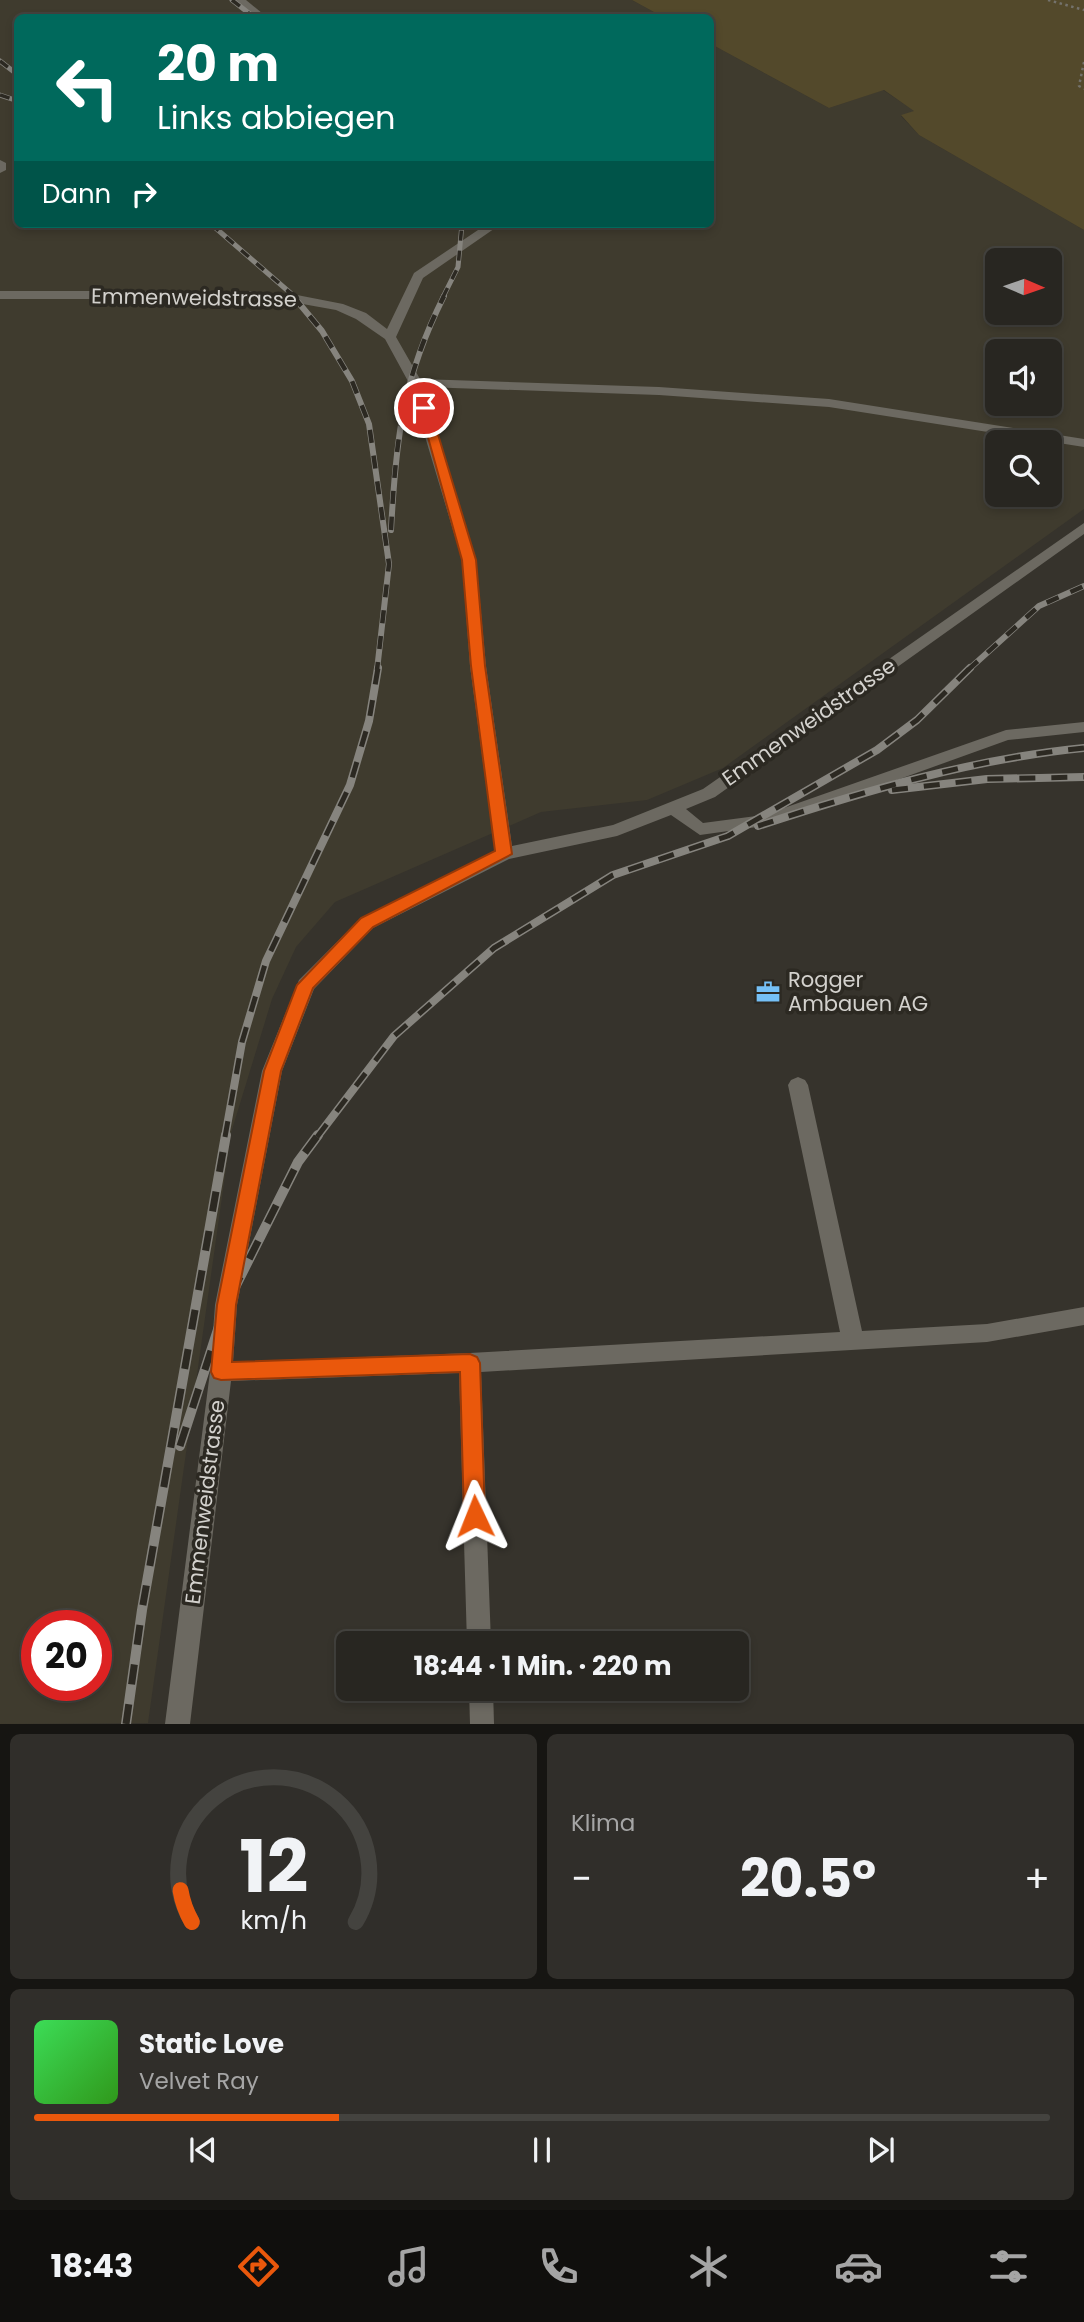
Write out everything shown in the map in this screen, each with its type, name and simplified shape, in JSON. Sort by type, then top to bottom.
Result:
[{"type":"street","points":[[240,0],[257,14]]},
{"type":"street","points":[[0,163],[0,170]]},
{"type":"street","points":[[390,337],[418,276],[489,228]]},
{"type":"street","name":"Emmenweidstrasse","points":[[0,295],[248,295],[297,299],[330,305],[361,316],[390,337],[416,383],[469,560],[478,666],[504,854]]},
{"type":"street","points":[[416,383],[659,391],[829,403],[1084,443]]},
{"type":"street","name":"Emmenweidstrasse","points":[[177,1724],[221,1372],[226,1305],[272,1071],[306,985],[367,923],[504,854],[617,830],[709,793],[1084,527]]},
{"type":"street","points":[[673,808],[700,829],[766,821],[1006,735],[1084,727]]},
{"type":"street","points":[[799,1085],[853,1341]]},
{"type":"street","points":[[221,1372],[470,1363],[987,1334],[1084,1316]]},
{"type":"street","points":[[470,1363],[479,1631]]},
{"type":"street","points":[[481,1701],[482,1724]]},
{"type":"path","points":[[1048,0],[1084,10]]},
{"type":"path","points":[[1084,62],[1079,86],[1084,89]]},
{"type":"shaded area","points":[[0,0],[632,0],[658,14],[14,14],[14,228],[714,228],[714,46],[829,108],[883,90],[915,111],[901,116],[919,135],[1084,230],[1084,509],[723,768],[647,800],[541,812],[335,902],[296,947],[272,999],[231,1133],[148,1723],[0,1724]]},
{"type":"shaded area","points":[[632,0],[1084,0],[1084,230],[919,135],[901,115],[914,111],[884,90],[829,108],[714,46],[714,14],[658,14]]},
{"type":"railway","points":[[232,0],[250,14]]},
{"type":"railway","points":[[0,61],[14,72]]},
{"type":"railway","points":[[0,95],[14,100]]},
{"type":"railway","points":[[216,228],[295,297]]},
{"type":"railway","points":[[443,297],[458,267],[462,228]]},
{"type":"railway","points":[[293,296],[322,331],[352,381],[369,424],[389,564],[377,670]]},
{"type":"railway","points":[[391,530],[395,466],[410,383],[430,326],[444,296]]},
{"type":"railway","points":[[968,670],[1039,606],[1084,586]]},
{"type":"railway","points":[[225,1137],[242,1042],[266,961],[350,785],[369,721],[378,668]]},
{"type":"railway","points":[[317,1137],[394,1036],[494,948],[613,875],[728,836],[877,750],[917,720],[970,668]]},
{"type":"railway","points":[[758,826],[959,768],[1084,748]]},
{"type":"railway","points":[[892,790],[987,779],[1084,777]]},
{"type":"railway","points":[[126,1724],[142,1610],[226,1135]]},
{"type":"railway","points":[[180,1446],[226,1305],[298,1162],[318,1135]]},
{"type":"place","name":"Rogger Ambauen AG","points":[[768,992]]},
{"type":"route","points":[[424,408],[469,560],[478,666],[504,854],[367,923],[306,985],[272,1071],[226,1305],[221,1372],[470,1363],[475,1516]]}]
